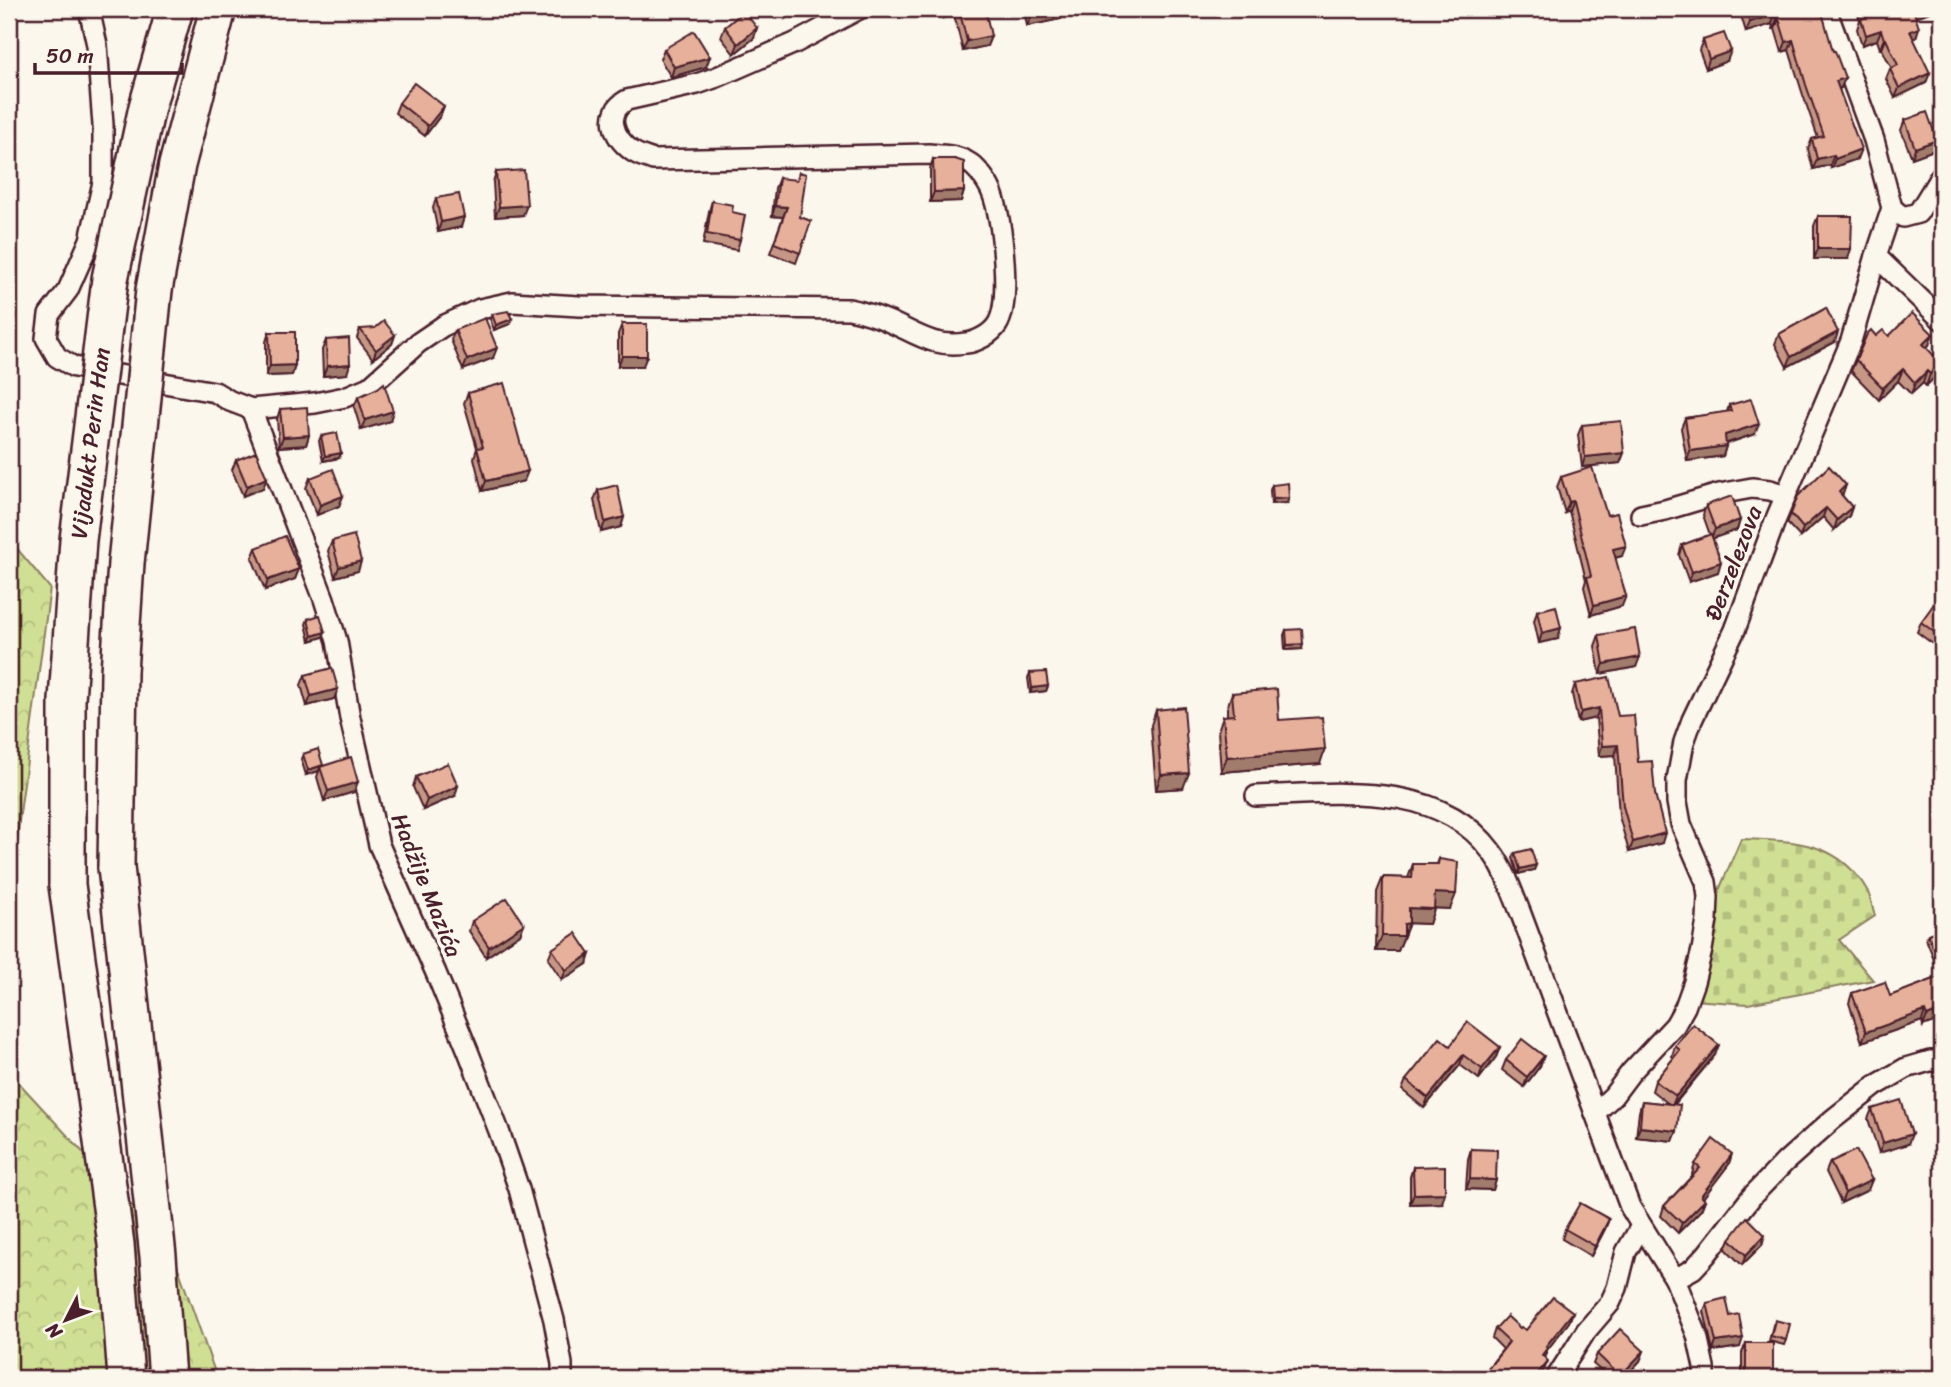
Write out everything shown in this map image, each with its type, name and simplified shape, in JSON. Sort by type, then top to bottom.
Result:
[{"type":"highway","name":"Vijadukt Perin Han","points":[[126,1378],[116,1244],[67,885],[67,700],[78,540],[110,279],[147,107],[175,9]]},
{"type":"highway","name":"Vijadukt Perin Han","points":[[167,1378],[158,1256],[116,867],[119,672],[126,563],[153,290],[177,165],[218,9]]},
{"type":"street","points":[[89,9],[97,46],[103,125],[103,182],[90,240],[68,290],[49,315],[46,338],[57,357],[74,367],[215,391],[230,401],[251,409],[315,403],[345,397],[369,387],[418,343],[443,326],[480,309],[512,302],[579,306],[849,309],[870,314],[927,340],[946,344],[967,343],[986,335],[998,324],[1003,310],[1005,284],[1001,231],[994,197],[988,184],[968,162],[952,156],[929,154],[653,160],[631,150],[619,138],[613,114],[619,104],[697,85],[795,43],[859,9]]},
{"type":"street","points":[[1826,9],[1874,140],[1892,208],[1903,217],[1918,213],[1942,174]]},
{"type":"street","name":"Đerzelezova","points":[[1595,1113],[1675,1025],[1694,982],[1707,920],[1708,897],[1706,882],[1681,824],[1677,802],[1680,763],[1692,720],[1735,630],[1786,495],[1851,341],[1892,208]]},
{"type":"street","points":[[1876,256],[1942,320]]},
{"type":"street","name":"Hadžije Mazića","points":[[251,409],[331,620],[379,845],[468,1051],[519,1189],[554,1320],[562,1378]]},
{"type":"street","points":[[1641,514],[1752,488],[1786,495]]},
{"type":"street","points":[[1256,796],[1365,794],[1426,804],[1474,831],[1492,851],[1505,874],[1630,1207],[1675,1279],[1697,1335],[1704,1378]]},
{"type":"street","points":[[1675,1279],[1693,1269],[1753,1195],[1832,1120],[1875,1086],[1906,1068],[1930,1061],[1942,1061]]},
{"type":"street","points":[[1556,1378],[1586,1331],[1610,1303],[1617,1288],[1626,1252],[1641,1226]]},
{"type":"green space","points":[[9,539],[50,588],[9,896]]},
{"type":"green space","points":[[1741,839],[1813,846],[1842,861],[1855,874],[1868,893],[1875,916],[1839,940],[1873,980],[1748,1004],[1693,1000],[1716,897]]},
{"type":"green space","points":[[9,1072],[171,1248],[217,1378],[9,1378]]},
{"type":"building","points":[[959,9],[974,9],[975,12],[985,9],[991,36],[967,41]]},
{"type":"building","points":[[1029,9],[1065,9],[1031,16]]},
{"type":"building","points":[[1745,9],[1821,9],[1833,51],[1845,78],[1836,81],[1861,149],[1835,159],[1834,155],[1817,159],[1812,139],[1824,136],[1793,40],[1786,42],[1775,14],[1750,22]]},
{"type":"building","points":[[1863,9],[1913,9],[1919,28],[1910,31],[1930,73],[1899,88],[1890,69],[1898,65],[1881,30],[1866,35],[1861,19],[1866,17]]},
{"type":"building","points":[[744,11],[757,28],[738,44],[725,27]]},
{"type":"building","points":[[694,31],[710,57],[674,67],[664,49]]},
{"type":"building","points":[[1724,33],[1731,51],[1709,59],[1703,40]]},
{"type":"building","points":[[414,83],[444,106],[428,126],[399,103]]},
{"type":"building","points":[[1927,112],[1937,140],[1915,148],[1905,120]]},
{"type":"building","points":[[933,159],[955,159],[964,162],[964,191],[934,192]]},
{"type":"building","points":[[524,170],[527,205],[499,207],[496,172]]},
{"type":"building","points":[[799,172],[806,174],[800,217],[811,221],[800,253],[774,243],[787,207],[775,206],[779,178],[797,180]]},
{"type":"building","points":[[459,194],[464,217],[441,222],[436,198]]},
{"type":"building","points":[[712,201],[733,205],[732,212],[745,215],[740,240],[707,234]]},
{"type":"building","points":[[1818,216],[1852,216],[1851,249],[1818,249]]},
{"type":"building","points":[[1826,308],[1838,332],[1791,357],[1779,334]]},
{"type":"building","points":[[508,311],[512,319],[496,325],[492,314]]},
{"type":"building","points":[[1912,313],[1933,334],[1923,344],[1941,363],[1930,374],[1927,371],[1915,383],[1903,369],[1883,388],[1856,360],[1871,330],[1876,336],[1883,330],[1889,336]]},
{"type":"building","points":[[485,318],[497,348],[467,360],[455,330]]},
{"type":"building","points":[[384,321],[395,335],[376,350],[360,329],[375,328]]},
{"type":"building","points":[[622,324],[647,324],[647,356],[622,356]]},
{"type":"building","points":[[269,332],[295,332],[295,365],[270,366]]},
{"type":"building","points":[[349,338],[350,364],[327,366],[326,340]]},
{"type":"building","points":[[384,383],[393,411],[365,420],[358,397]]},
{"type":"building","points":[[504,383],[528,471],[486,481],[477,448],[483,447],[468,393]]},
{"type":"building","points":[[1751,399],[1759,424],[1725,435],[1726,446],[1690,451],[1685,418],[1731,411],[1729,405]]},
{"type":"building","points":[[307,407],[309,435],[283,437],[280,409]]},
{"type":"building","points":[[1621,421],[1624,453],[1585,457],[1582,425]]},
{"type":"building","points":[[337,433],[341,453],[325,456],[321,436]]},
{"type":"building","points":[[256,452],[267,478],[247,486],[236,460]]},
{"type":"building","points":[[1829,466],[1846,485],[1839,492],[1852,507],[1837,520],[1826,508],[1803,528],[1791,514],[1798,496]]},
{"type":"building","points":[[1592,467],[1607,515],[1617,513],[1626,546],[1613,549],[1626,596],[1594,605],[1587,577],[1591,576],[1573,501],[1569,502],[1561,477]]},
{"type":"building","points":[[333,469],[343,496],[320,505],[310,478]]},
{"type":"building","points":[[1288,483],[1289,498],[1273,499],[1272,485]]},
{"type":"building","points":[[617,485],[624,517],[605,522],[598,490]]},
{"type":"building","points":[[1732,496],[1740,520],[1715,529],[1706,505]]},
{"type":"building","points":[[1711,534],[1721,562],[1692,572],[1682,545]]},
{"type":"building","points":[[354,535],[361,561],[339,567],[332,541]]},
{"type":"building","points":[[285,536],[299,569],[268,580],[256,548]]},
{"type":"building","points":[[1942,595],[1942,638],[1921,622]]},
{"type":"building","points":[[1556,606],[1561,628],[1542,633],[1537,611]]},
{"type":"building","points":[[320,615],[325,632],[312,636],[308,619]]},
{"type":"building","points":[[1302,629],[1303,644],[1287,645],[1286,630]]},
{"type":"building","points":[[1635,629],[1640,657],[1604,664],[1599,635]]},
{"type":"building","points":[[332,668],[338,689],[311,696],[305,675]]},
{"type":"building","points":[[1046,672],[1048,686],[1032,688],[1030,673]]},
{"type":"building","points":[[1609,677],[1618,716],[1634,715],[1638,762],[1652,761],[1655,794],[1665,833],[1633,842],[1623,806],[1618,745],[1602,746],[1599,708],[1581,712],[1575,684]]},
{"type":"building","points":[[1277,689],[1279,720],[1322,717],[1325,749],[1227,757],[1223,716],[1234,715],[1232,693]]},
{"type":"building","points":[[1184,707],[1189,773],[1161,775],[1156,710]]},
{"type":"building","points":[[318,749],[323,765],[308,770],[303,754]]},
{"type":"building","points":[[351,757],[358,782],[328,791],[320,767]]},
{"type":"building","points":[[448,763],[458,786],[427,800],[416,777]]},
{"type":"building","points":[[1531,849],[1536,865],[1520,869],[1515,853]]},
{"type":"building","points":[[1439,859],[1458,862],[1456,894],[1435,893],[1434,909],[1409,908],[1409,923],[1404,924],[1404,936],[1382,936],[1383,877],[1412,878],[1413,864],[1438,864]]},
{"type":"building","points":[[507,898],[524,924],[489,947],[472,921]]},
{"type":"building","points":[[1942,929],[1942,952],[1936,954],[1928,934]]},
{"type":"building","points":[[576,933],[590,954],[566,970],[552,949]]},
{"type":"building","points":[[1942,976],[1942,1010],[1927,1016],[1925,1011],[1866,1032],[1852,993],[1885,982],[1890,996]]},
{"type":"building","points":[[1468,1022],[1500,1047],[1482,1069],[1463,1055],[1428,1098],[1406,1080],[1440,1038],[1450,1046]]},
{"type":"building","points":[[1693,1024],[1719,1045],[1676,1096],[1655,1081],[1680,1050],[1675,1046]]},
{"type":"building","points":[[1522,1039],[1544,1056],[1527,1077],[1506,1060]]},
{"type":"building","points":[[1942,1082],[1942,1112],[1940,1112],[1938,1083]]},
{"type":"building","points":[[1901,1100],[1912,1134],[1883,1143],[1872,1109]]},
{"type":"building","points":[[1642,1101],[1680,1105],[1677,1131],[1640,1127]]},
{"type":"building","points":[[1713,1139],[1732,1154],[1701,1196],[1705,1200],[1682,1223],[1664,1206],[1700,1168],[1695,1164]]},
{"type":"building","points":[[1471,1149],[1497,1150],[1496,1180],[1470,1179]]},
{"type":"building","points":[[1856,1150],[1872,1180],[1845,1193],[1830,1162]]},
{"type":"building","points":[[1445,1166],[1445,1193],[1414,1194],[1413,1167]]},
{"type":"building","points":[[1580,1203],[1609,1219],[1595,1246],[1565,1229]]},
{"type":"building","points":[[1747,1217],[1765,1235],[1746,1255],[1730,1239]]},
{"type":"building","points":[[1553,1297],[1573,1312],[1546,1346],[1548,1347],[1542,1355],[1548,1361],[1534,1378],[1481,1378],[1509,1342],[1495,1329],[1507,1316],[1526,1330]]},
{"type":"building","points":[[1726,1298],[1730,1316],[1739,1314],[1743,1338],[1716,1342],[1707,1303]]},
{"type":"building","points":[[1775,1320],[1790,1324],[1786,1340],[1771,1336]]},
{"type":"building","points":[[1620,1329],[1644,1351],[1620,1376],[1597,1354]]},
{"type":"building","points":[[1746,1343],[1773,1343],[1773,1373],[1746,1373]]}]
